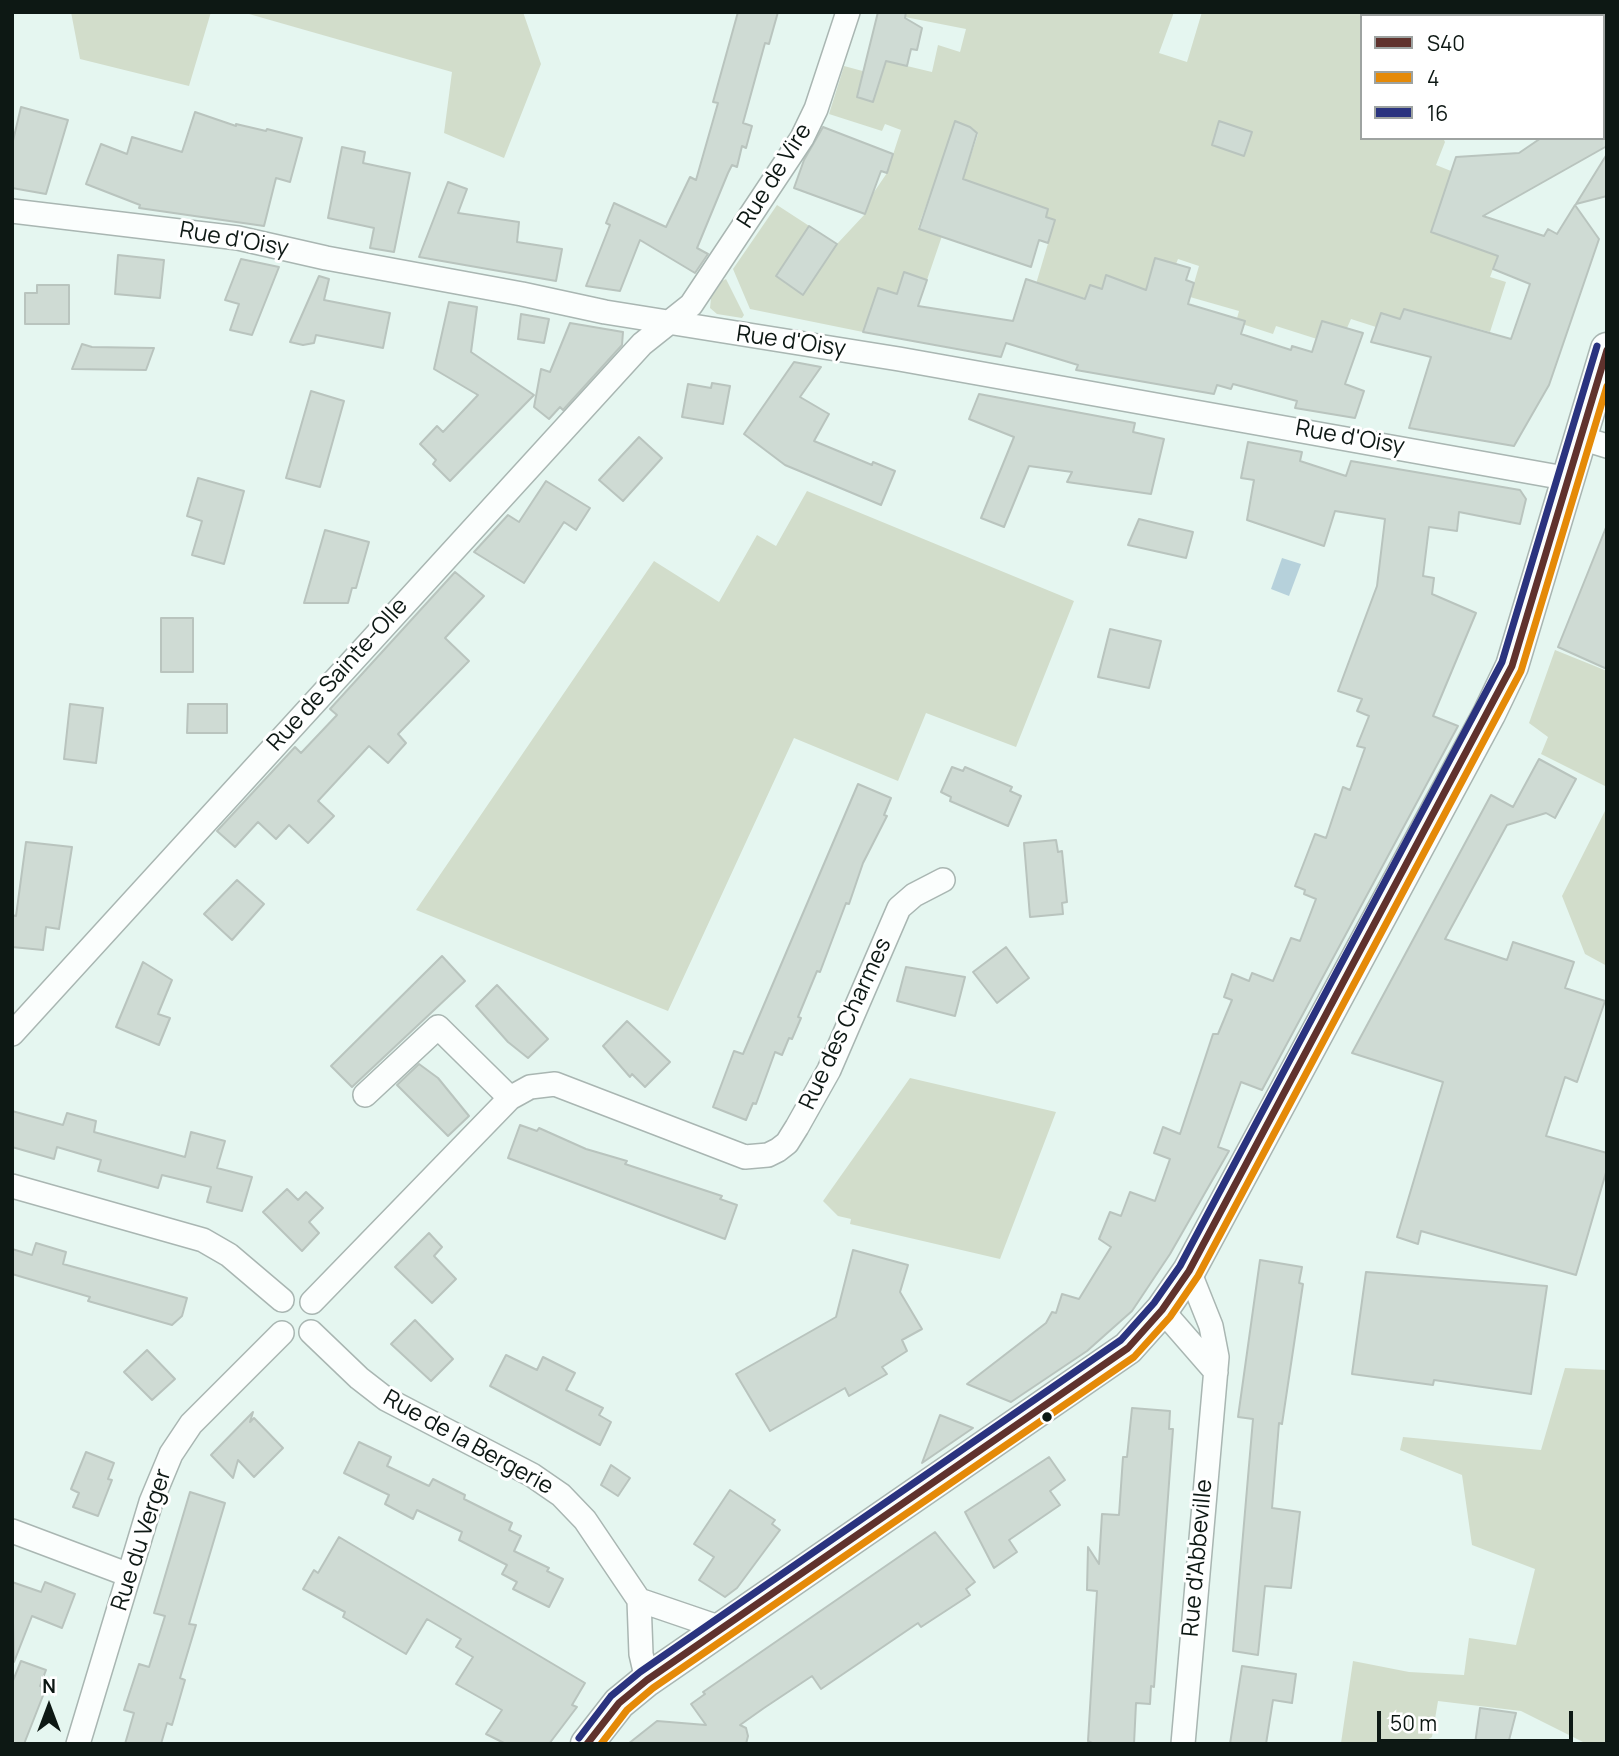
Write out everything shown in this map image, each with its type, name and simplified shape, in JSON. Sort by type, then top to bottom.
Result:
[{"type":"main road","points":[[587,1744],[619,1703],[647,1680],[1128,1348],[1162,1310],[1189,1271],[1489,715],[1512,666],[1570,479],[1594,442],[1606,356]]},
{"type":"street","name":"Rue de Vire","points":[[671,323],[691,305],[802,138],[816,109],[848,12]]},
{"type":"street","name":"Rue d'Oisy","points":[[12,211],[238,238],[326,258],[671,323],[899,359],[1570,479]]},
{"type":"street","name":"Rue de Sainte-Olle","points":[[12,1034],[642,345],[671,323]]},
{"type":"street","name":"Rue des Charmes","points":[[312,1302],[510,1098],[530,1087],[555,1084],[745,1157],[768,1155],[787,1143],[822,1085],[899,908],[914,895],[943,880]]},
{"type":"street","points":[[365,1095],[438,1027],[510,1098]]},
{"type":"street","points":[[12,1186],[203,1240],[229,1255],[282,1300]]},
{"type":"street","name":"Rue d'Abbeville","points":[[1183,1744],[1217,1357],[1211,1326],[1189,1271]]},
{"type":"street","points":[[297,1295],[312,1302],[317,1321],[311,1332],[302,1337],[282,1333],[275,1317],[282,1300],[297,1295]]},
{"type":"street","points":[[1162,1310],[1216,1372]]},
{"type":"street","name":"Rue de la Bergerie","points":[[311,1332],[359,1378],[386,1399],[532,1475],[561,1495],[585,1520],[639,1600]]},
{"type":"street","name":"Rue du Verger","points":[[78,1744],[157,1484],[180,1437],[282,1333]]},
{"type":"street","points":[[12,1531],[129,1575]]},
{"type":"street","points":[[647,1680],[641,1654],[639,1600],[721,1628]]},
{"type":"green space","points":[[71,12],[211,12],[189,86],[80,59]]},
{"type":"green space","points":[[242,12],[523,12],[541,64],[504,158],[444,133],[452,72]]},
{"type":"green space","points":[[906,12],[1174,12],[1159,53],[1187,62],[1202,12],[1392,12],[1393,14],[1360,14],[1360,140],[1444,140],[1436,165],[1451,171],[1431,232],[1498,256],[1490,277],[1506,282],[1490,332],[1404,309],[1400,319],[1381,313],[1376,327],[1351,319],[1347,328],[1322,321],[1317,339],[1276,326],[1273,334],[1236,322],[1239,311],[1190,297],[1199,266],[1178,259],[1176,264],[1156,258],[1138,318],[1102,289],[1085,298],[1062,291],[1058,306],[1033,294],[1055,220],[1046,217],[1048,209],[963,179],[978,134],[970,127],[956,122],[918,228],[942,236],[927,280],[905,272],[897,294],[878,289],[863,332],[750,309],[733,269],[777,205],[837,244],[865,214],[872,195],[887,173],[901,130],[885,124],[882,131],[829,114],[844,66],[881,76],[886,61],[932,72],[938,45],[960,52],[966,29],[905,17]]},
{"type":"green space","points":[[726,279],[744,315],[742,318],[717,314],[710,308],[711,298]]},
{"type":"green space","points":[[807,491],[1074,601],[1016,747],[926,713],[898,781],[794,738],[668,1011],[416,910],[654,561],[719,602],[757,535],[776,546]]},
{"type":"green space","points":[[1555,650],[1607,671],[1607,787],[1541,754],[1548,737],[1529,723]]},
{"type":"green space","points":[[1607,807],[1607,966],[1585,954],[1562,896]]},
{"type":"green space","points":[[910,1078],[1056,1112],[1000,1259],[850,1224],[851,1219],[838,1216],[823,1201]]},
{"type":"green space","points":[[1565,1368],[1607,1370],[1607,1744],[1587,1744],[1521,1711],[1438,1701],[1432,1737],[1419,1744],[1341,1743],[1353,1661],[1409,1672],[1464,1675],[1469,1638],[1516,1645],[1535,1569],[1472,1545],[1462,1475],[1400,1450],[1403,1437],[1541,1450]]},
{"type":"water","points":[[1282,558],[1301,564],[1289,596],[1271,589]]},
{"type":"building","points":[[738,12],[778,12],[769,44],[765,43],[743,123],[752,126],[746,148],[742,146],[737,167],[732,165],[728,173],[697,248],[708,254],[695,273],[640,240],[620,291],[586,286],[610,225],[606,223],[614,203],[666,227],[690,177],[696,180],[718,103],[713,102]]},
{"type":"building","points":[[878,12],[906,12],[905,18],[922,28],[917,50],[911,49],[907,66],[886,61],[873,102],[857,97]]},
{"type":"building","points":[[21,107],[68,120],[46,194],[12,188],[12,145]]},
{"type":"building","points":[[195,112],[236,126],[267,129],[302,138],[290,182],[276,178],[264,226],[139,208],[140,205],[86,184],[101,144],[127,154],[132,137],[182,152]]},
{"type":"building","points":[[955,121],[977,133],[963,179],[1048,209],[1046,217],[1055,220],[1048,243],[1039,240],[1031,267],[919,229]]},
{"type":"building","points":[[1219,121],[1252,132],[1244,156],[1212,145]]},
{"type":"building","points":[[823,127],[893,154],[887,173],[881,171],[865,214],[794,188],[804,160]]},
{"type":"building","points":[[1607,138],[1607,146],[1483,216],[1544,236],[1548,229],[1557,234],[1575,205],[1599,239],[1549,385],[1514,446],[1409,428],[1431,357],[1371,342],[1381,313],[1400,319],[1404,309],[1511,339],[1530,284],[1493,269],[1498,256],[1431,232],[1456,157],[1519,153],[1538,140]]},
{"type":"building","points":[[342,147],[365,152],[363,163],[410,173],[394,252],[370,248],[374,228],[328,218]]},
{"type":"building","points":[[1607,154],[1607,196],[1576,204]]},
{"type":"building","points":[[448,182],[467,189],[458,213],[519,222],[517,242],[562,249],[556,281],[419,257]]},
{"type":"building","points":[[809,226],[837,244],[803,295],[776,276]]},
{"type":"building","points":[[118,255],[164,260],[160,298],[115,294]]},
{"type":"building","points":[[1155,258],[1190,268],[1186,280],[1194,283],[1188,304],[1245,321],[1241,334],[1291,350],[1292,346],[1312,352],[1322,321],[1363,333],[1345,384],[1364,391],[1355,418],[1295,408],[1297,401],[1233,384],[1231,389],[1217,385],[1214,394],[1076,370],[1078,365],[1006,343],[1001,357],[863,332],[878,288],[897,294],[904,272],[927,280],[918,306],[1013,321],[1026,279],[1085,299],[1090,285],[1102,289],[1106,275],[1146,290]]},
{"type":"building","points":[[241,259],[279,267],[252,335],[230,330],[239,304],[225,300]]},
{"type":"building","points":[[319,276],[329,279],[324,300],[390,313],[383,348],[316,335],[314,343],[303,345],[290,342]]},
{"type":"building","points":[[37,285],[69,285],[69,324],[25,324],[25,293],[37,293]]},
{"type":"building","points":[[449,302],[477,307],[471,352],[534,395],[450,481],[433,464],[436,460],[420,444],[437,426],[443,432],[478,395],[434,369]]},
{"type":"building","points":[[521,314],[549,319],[544,343],[518,339]]},
{"type":"building","points":[[570,323],[623,332],[622,345],[563,410],[560,407],[549,419],[534,407],[541,369],[550,372]]},
{"type":"building","points":[[82,344],[92,347],[154,348],[146,370],[72,369]]},
{"type":"building","points":[[794,362],[821,367],[800,397],[829,414],[814,441],[872,465],[873,462],[895,471],[881,505],[785,465],[744,434]]},
{"type":"building","points":[[712,383],[730,386],[723,424],[682,417],[688,384],[711,388]]},
{"type":"building","points":[[311,391],[344,401],[320,487],[286,478]]},
{"type":"building","points":[[979,394],[1135,423],[1133,432],[1164,439],[1151,494],[1067,482],[1072,472],[1029,466],[1004,527],[981,518],[1014,437],[969,419]]},
{"type":"building","points":[[639,437],[662,458],[623,501],[599,480]]},
{"type":"building","points":[[1248,442],[1302,452],[1300,461],[1346,476],[1351,461],[1520,490],[1526,499],[1520,524],[1459,512],[1457,531],[1429,527],[1423,576],[1434,578],[1432,594],[1476,613],[1433,716],[1458,726],[1262,1090],[1241,1082],[1218,1147],[1229,1151],[1170,1254],[1132,1311],[1087,1351],[1011,1402],[967,1384],[1046,1323],[1052,1312],[1056,1313],[1062,1294],[1079,1299],[1111,1247],[1099,1239],[1110,1212],[1121,1216],[1130,1192],[1155,1201],[1170,1159],[1154,1153],[1163,1127],[1180,1134],[1213,1034],[1218,1034],[1232,1000],[1224,997],[1232,974],[1249,981],[1252,973],[1273,981],[1291,938],[1300,941],[1316,899],[1295,886],[1315,834],[1326,838],[1343,787],[1350,790],[1365,748],[1357,746],[1369,716],[1357,711],[1362,699],[1338,691],[1377,586],[1385,519],[1335,511],[1324,546],[1247,520],[1254,480],[1241,478]]},
{"type":"building","points":[[198,478],[244,491],[224,564],[192,555],[202,521],[187,516]]},
{"type":"building","points":[[546,481],[590,508],[576,530],[564,522],[524,583],[474,552],[508,515],[519,522]]},
{"type":"building","points":[[1139,519],[1193,532],[1186,558],[1128,545]]},
{"type":"building","points":[[1607,525],[1607,669],[1558,647]]},
{"type":"building","points":[[325,530],[369,542],[356,588],[352,588],[348,603],[304,603]]},
{"type":"building","points":[[455,572],[484,596],[445,638],[469,661],[398,734],[406,743],[388,763],[369,746],[318,801],[334,816],[308,843],[289,825],[276,839],[258,822],[235,847],[217,831],[295,747],[301,753],[337,715],[330,709]]},
{"type":"building","points":[[161,618],[193,618],[193,672],[161,672]]},
{"type":"building","points":[[1110,629],[1161,641],[1149,688],[1098,677]]},
{"type":"building","points":[[70,704],[103,708],[96,763],[64,759]]},
{"type":"building","points":[[188,704],[227,704],[227,733],[187,733]]},
{"type":"building","points":[[1539,759],[1576,779],[1555,818],[1546,813],[1507,825],[1445,939],[1507,960],[1513,942],[1574,962],[1565,988],[1605,1001],[1577,1082],[1565,1077],[1546,1136],[1607,1153],[1607,1169],[1576,1275],[1421,1231],[1418,1244],[1397,1237],[1443,1082],[1352,1053],[1491,795],[1513,807]]},
{"type":"building","points":[[952,767],[963,771],[965,767],[1012,787],[1010,791],[1021,796],[1008,826],[950,801],[951,797],[941,792]]},
{"type":"building","points":[[858,784],[891,798],[884,815],[887,816],[863,863],[849,904],[846,903],[820,972],[817,971],[798,1017],[801,1018],[792,1039],[789,1038],[782,1055],[775,1052],[756,1104],[753,1103],[746,1120],[713,1107],[734,1051],[743,1054]]},
{"type":"building","points":[[1056,840],[1058,852],[1062,851],[1067,902],[1062,903],[1063,914],[1030,917],[1024,843]]},
{"type":"building","points":[[26,842],[72,847],[59,929],[46,927],[43,950],[12,947],[12,915],[16,916]]},
{"type":"building","points":[[237,880],[264,904],[232,940],[204,914]]},
{"type":"building","points":[[1006,947],[1029,978],[997,1003],[973,972]]},
{"type":"building","points":[[442,956],[465,981],[352,1087],[331,1066]]},
{"type":"building","points":[[143,962],[172,980],[158,1014],[170,1018],[159,1045],[116,1027]]},
{"type":"building","points":[[906,967],[965,977],[955,1016],[897,1001]]},
{"type":"building","points":[[497,985],[548,1039],[528,1058],[508,1042],[476,1006]]},
{"type":"building","points":[[627,1021],[670,1062],[645,1087],[632,1074],[630,1077],[603,1046]]},
{"type":"building","points":[[419,1064],[438,1078],[469,1116],[448,1136],[397,1085]]},
{"type":"building","points":[[12,1111],[63,1125],[67,1113],[96,1121],[94,1132],[185,1157],[191,1132],[225,1141],[217,1168],[252,1177],[242,1211],[207,1202],[211,1187],[162,1175],[158,1188],[98,1171],[101,1160],[57,1147],[54,1159],[12,1147]]},
{"type":"building","points":[[520,1125],[537,1131],[539,1128],[586,1149],[627,1161],[625,1164],[722,1196],[720,1199],[737,1205],[725,1239],[508,1158]]},
{"type":"building","points":[[287,1189],[298,1200],[306,1192],[323,1208],[309,1222],[319,1233],[302,1251],[263,1212]]},
{"type":"building","points":[[429,1233],[442,1247],[434,1256],[456,1279],[432,1303],[395,1267]]},
{"type":"building","points":[[36,1243],[66,1252],[63,1264],[187,1298],[182,1316],[172,1325],[88,1301],[90,1297],[12,1274],[12,1249],[32,1255]]},
{"type":"building","points":[[853,1250],[908,1265],[900,1292],[922,1329],[902,1340],[907,1351],[882,1367],[887,1374],[849,1396],[845,1388],[770,1431],[736,1374],[836,1317]]},
{"type":"building","points":[[1260,1260],[1302,1267],[1299,1283],[1303,1284],[1282,1424],[1279,1423],[1272,1508],[1300,1512],[1291,1588],[1265,1586],[1258,1655],[1233,1651],[1253,1419],[1238,1417]]},
{"type":"building","points":[[1366,1272],[1547,1286],[1531,1394],[1434,1380],[1433,1385],[1352,1374]]},
{"type":"building","points":[[415,1320],[453,1359],[431,1381],[391,1344]]},
{"type":"building","points":[[147,1350],[175,1379],[152,1400],[124,1372]]},
{"type":"building","points":[[506,1355],[537,1370],[543,1357],[575,1373],[566,1390],[603,1408],[599,1415],[611,1422],[600,1445],[490,1386]]},
{"type":"building","points":[[1132,1408],[1170,1411],[1169,1429],[1173,1429],[1154,1687],[1151,1686],[1150,1704],[1136,1703],[1134,1744],[1094,1744],[1088,1741],[1097,1591],[1087,1590],[1088,1547],[1099,1564],[1102,1514],[1119,1515],[1123,1457],[1127,1457]]},
{"type":"building","points":[[253,1412],[250,1422],[254,1418],[283,1448],[254,1477],[238,1460],[233,1478],[211,1455]]},
{"type":"building","points":[[940,1415],[973,1428],[922,1463]]},
{"type":"building","points":[[359,1442],[391,1457],[387,1466],[429,1486],[433,1479],[465,1495],[464,1499],[512,1523],[509,1530],[521,1536],[514,1551],[549,1568],[547,1571],[563,1579],[549,1607],[513,1589],[517,1582],[502,1574],[507,1565],[459,1540],[462,1532],[417,1510],[413,1519],[385,1504],[389,1495],[344,1473]]},
{"type":"building","points":[[86,1452],[114,1463],[108,1479],[112,1480],[98,1516],[73,1507],[79,1493],[71,1489]]},
{"type":"building","points":[[1049,1457],[1065,1480],[1050,1491],[1060,1505],[1009,1540],[1017,1552],[994,1568],[965,1512]]},
{"type":"building","points":[[611,1465],[630,1478],[618,1496],[601,1485]]},
{"type":"building","points":[[730,1490],[775,1520],[772,1524],[780,1530],[737,1588],[725,1597],[699,1580],[714,1557],[694,1544]]},
{"type":"building","points":[[190,1492],[225,1503],[189,1624],[196,1625],[180,1678],[185,1680],[172,1725],[167,1723],[161,1744],[125,1744],[134,1713],[124,1710],[139,1664],[149,1667],[165,1616],[154,1613]]},
{"type":"building","points":[[935,1532],[975,1582],[966,1589],[970,1595],[921,1627],[918,1623],[821,1689],[812,1676],[740,1725],[746,1728],[746,1744],[628,1744],[657,1721],[706,1725],[691,1704],[705,1694],[703,1692]]},
{"type":"building","points":[[339,1537],[585,1683],[572,1705],[577,1707],[549,1744],[506,1744],[486,1734],[502,1710],[456,1684],[473,1657],[456,1647],[461,1639],[427,1619],[406,1654],[343,1617],[345,1612],[303,1589],[314,1570],[318,1573]]},
{"type":"building","points":[[12,1582],[41,1592],[45,1582],[75,1594],[62,1628],[32,1616],[14,1662]]},
{"type":"building","points":[[21,1661],[46,1670],[40,1686],[46,1688],[24,1744],[12,1744],[12,1683]]},
{"type":"building","points":[[1242,1666],[1296,1674],[1292,1703],[1273,1700],[1266,1744],[1230,1744]]},
{"type":"building","points":[[1480,1708],[1516,1713],[1508,1744],[1475,1744]]},
{"type":"transit line","name":"16","points":[[579,1738],[611,1696],[640,1672],[1121,1340],[1154,1303],[1180,1266],[1502,662],[1597,346]]},
{"type":"transit line","name":"S40","points":[[587,1744],[619,1703],[647,1680],[1128,1348],[1162,1310],[1189,1271],[1512,666],[1607,350]]},
{"type":"transit line","name":"4","points":[[601,1744],[627,1710],[653,1688],[1134,1357],[1170,1317],[1198,1276],[1521,671],[1607,386]]}]
